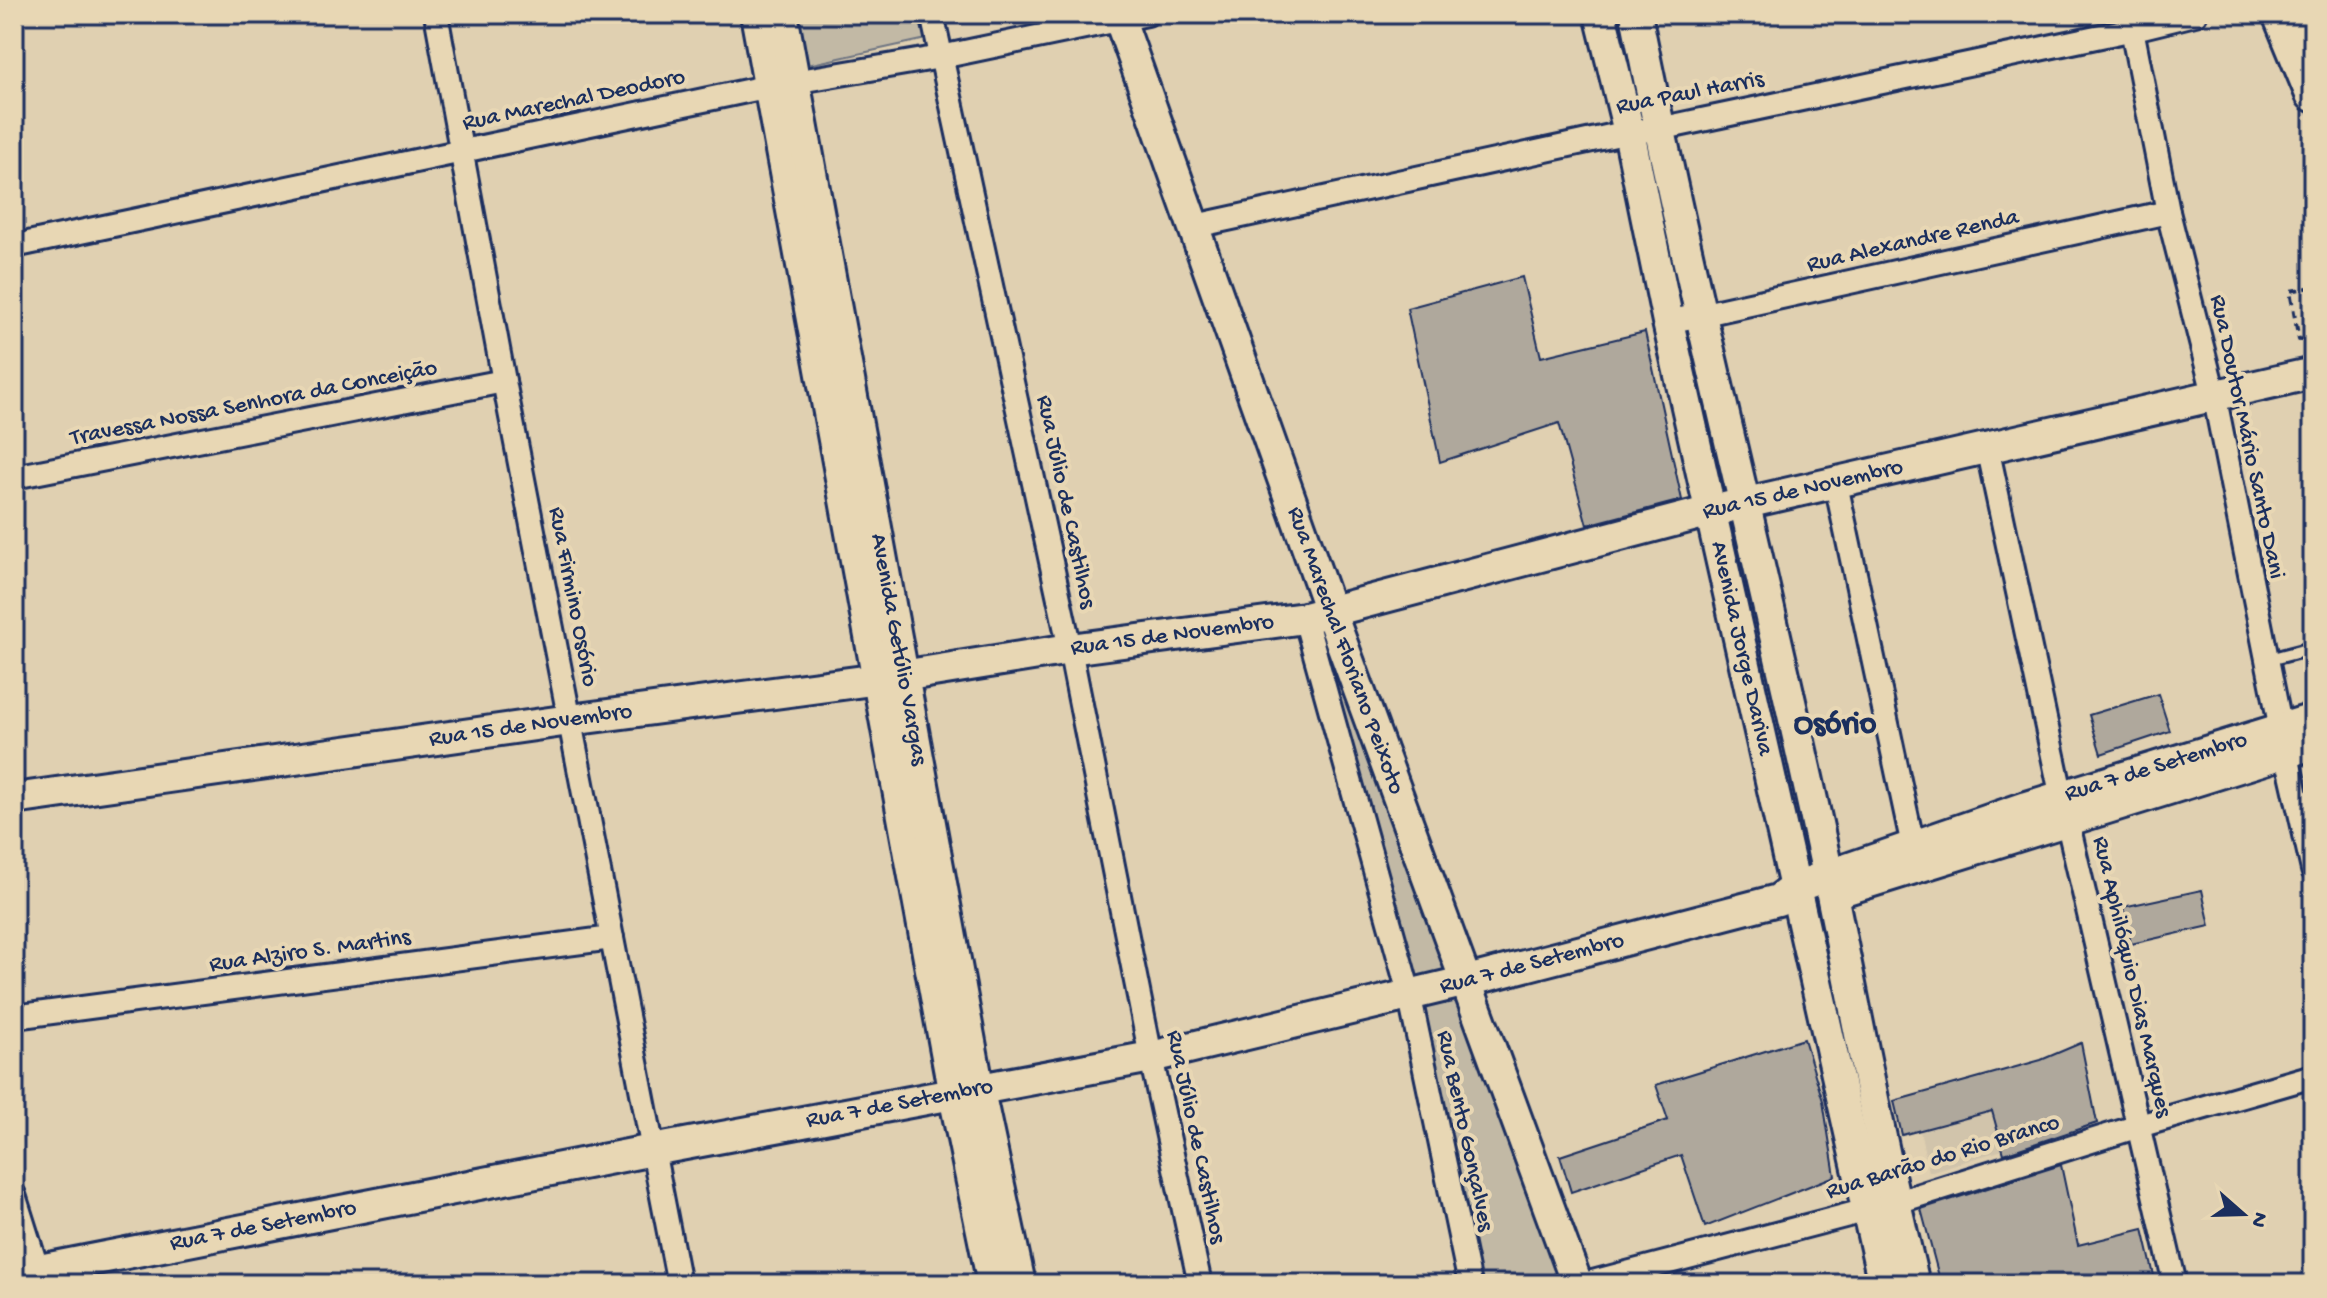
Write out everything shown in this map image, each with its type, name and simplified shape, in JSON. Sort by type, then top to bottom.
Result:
[{"type":"main road","points":[[2280,14],[2313,94]]},
{"type":"street","name":"Rua Firmino Osório","points":[[436,14],[679,1284]]},
{"type":"street","name":"Avenida Getúlio Vargas","points":[[756,14],[783,84]]},
{"type":"street","name":"Avenida Getúlio Vargas","points":[[782,14],[783,84],[966,1093],[993,1284]]},
{"type":"street","name":"Rua Júlio de Castilhos","points":[[932,14],[1070,649],[1151,1057],[1200,1284]]},
{"type":"street","name":"Avenida Jorge Dariva","points":[[1600,14],[1644,130],[1699,316],[1830,884],[1880,1206],[1884,1284]]},
{"type":"street","name":"Avenida Jorge Dariva","points":[[1636,14],[1644,130],[1668,322],[1711,511],[1790,897],[1880,1206],[1914,1284]]},
{"type":"street","name":"Rua Paul Harris","points":[[1195,226],[2132,22],[2195,14]]},
{"type":"street","name":"Rua Marechal Deodoro","points":[[14,246],[783,84],[941,57],[1129,16]]},
{"type":"street","name":"Rua Marechal Floriano Peixoto","points":[[1129,16],[1318,615],[1467,981],[1577,1284]]},
{"type":"street","name":"Rua Doutor Mário Santo Dani","points":[[2132,22],[2168,212],[2214,394],[2267,660],[2293,741],[2313,870]]},
{"type":"street","name":"Rua Alexandre Renda","points":[[1668,322],[2168,212]]},
{"type":"street","name":"Rua 15 de Novembro","points":[[14,799],[1318,615],[1711,511],[2313,373]]},
{"type":"street","name":"Travessa Nossa Senhora da Conceição","points":[[14,477],[504,381]]},
{"type":"street","name":"Rua Aphilóquio Dias Marques","points":[[1987,447],[2065,808],[2175,1284]]},
{"type":"street","points":[[1836,484],[1916,857]]},
{"type":"street","name":"Rua Bento Gonçalves","points":[[1318,615],[1409,993],[1470,1284]]},
{"type":"street","name":"Rua 7 de Setembro","points":[[31,1276],[653,1150],[1151,1057],[1467,981],[1790,897],[1916,857],[2027,807],[2065,808],[2293,741],[2313,719]]},
{"type":"street","name":"Rua Alziro S. Martins","points":[[14,1017],[612,938]]},
{"type":"street","name":"Rua Barão do Rio Branco","points":[[1585,1284],[1880,1206],[2313,1076]]},
{"type":"street","name":"Avenida Getúlio Vargas","points":[[966,1093],[1020,1284]]},
{"type":"street","points":[[14,1195],[31,1276]]},
{"type":"lane","points":[[2267,660],[2313,648]]},
{"type":"path","points":[[2313,287],[2290,291],[2299,340],[2313,337]]},
{"type":"shaded area","points":[[791,14],[926,14],[931,38],[803,66]]},
{"type":"shaded area","points":[[1327,623],[1460,976],[1411,986],[1314,626]]},
{"type":"shaded area","points":[[1461,992],[1569,1280],[1557,1284],[1478,1284],[1417,1002]]},
{"type":"shaded area","points":[[1992,1111],[2003,1150],[1929,1172],[1920,1131]]},
{"type":"building","points":[[1522,277],[1541,357],[1645,332],[1682,500],[1587,525],[1559,423],[1440,462],[1407,308]]},
{"type":"building","points":[[2158,694],[2170,731],[2101,754],[2089,715]]},
{"type":"building","points":[[2202,890],[2210,926],[2131,944],[2123,907]]},
{"type":"building","points":[[1804,1039],[1823,1101],[1835,1176],[1705,1227],[1681,1155],[1571,1192],[1560,1156],[1668,1120],[1656,1085]]},
{"type":"building","points":[[2081,1043],[2097,1123],[2004,1154],[1992,1111],[1902,1135],[1894,1101],[2041,1060]]},
{"type":"building","points":[[2061,1165],[2078,1245],[2143,1229],[2156,1284],[1941,1284],[1921,1209]]},
{"type":"district","name":"Osório","points":[[1835,726]]}]
